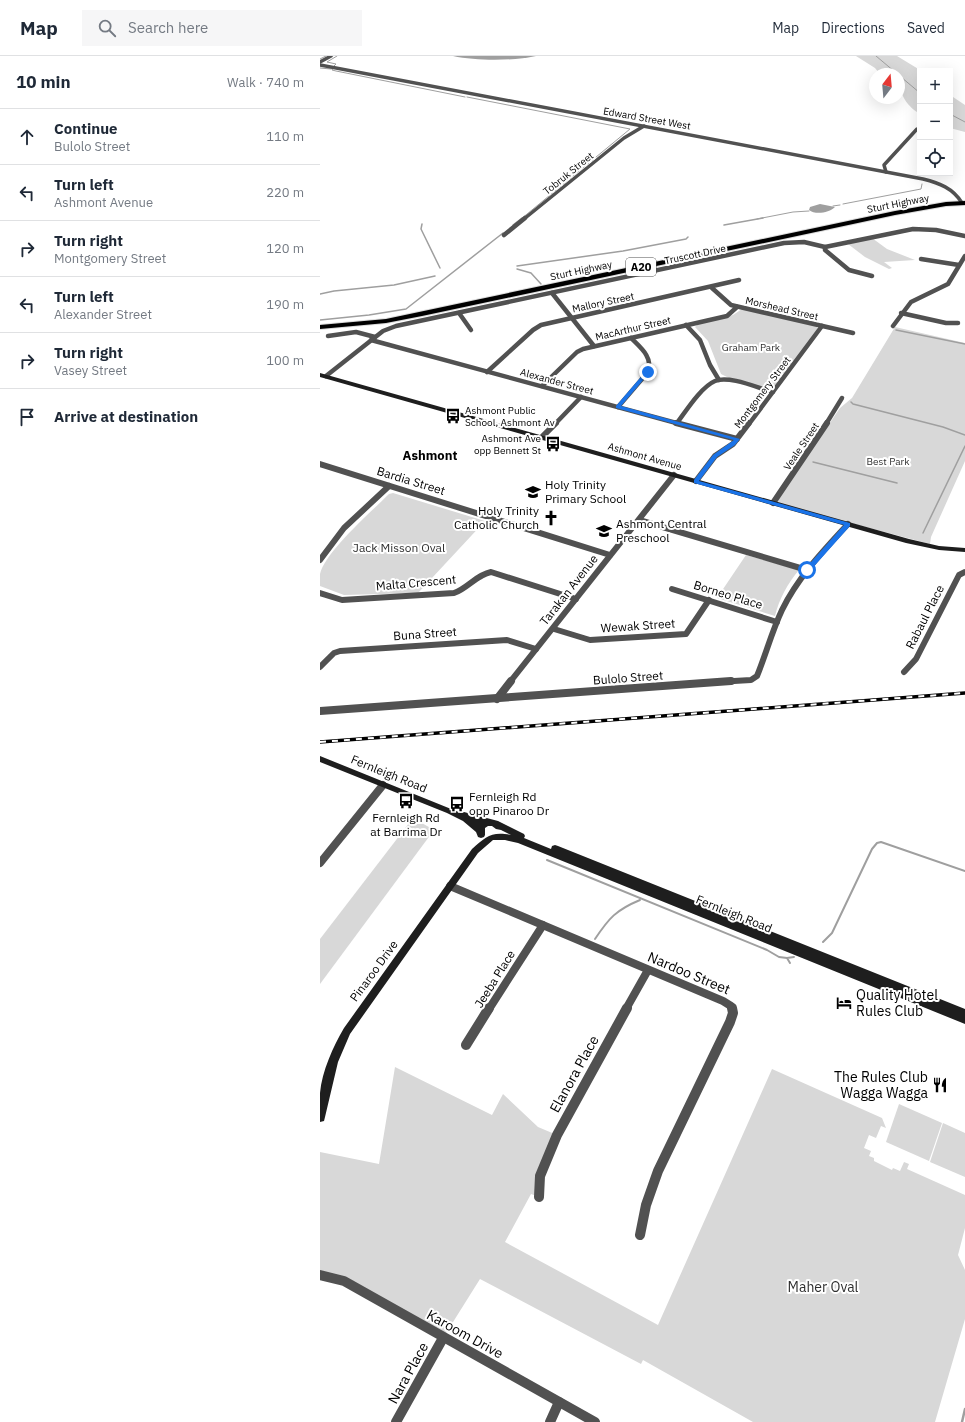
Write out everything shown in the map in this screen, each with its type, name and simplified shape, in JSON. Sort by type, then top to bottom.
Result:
[{"type":"highway","name":"Sturt Highway","points":[[320,327],[378,322],[422,314],[887,214],[919,208],[964,203]]},
{"type":"street","points":[[320,62],[330,56]]},
{"type":"street","name":"Edward Street West","points":[[320,65],[886,172],[942,185],[955,192],[964,203]]},
{"type":"street","name":"Tobruk Street","points":[[504,236],[624,138],[644,126]]},
{"type":"street","points":[[886,172],[884,167],[886,163],[917,128]]},
{"type":"street","name":"Truscott Drive","points":[[373,339],[391,327],[784,244],[804,242],[825,247],[918,228],[940,230],[965,236]]},
{"type":"street","points":[[825,247],[825,250],[849,270],[872,276]]},
{"type":"street","points":[[893,326],[901,313],[911,302],[948,284],[965,256]]},
{"type":"street","points":[[922,259],[959,265]]},
{"type":"street","name":"Mallory Street","points":[[487,372],[537,327],[712,288],[739,280]]},
{"type":"street","name":"Morshead Street","points":[[712,288],[730,304],[853,333]]},
{"type":"street","points":[[552,294],[573,318],[594,346]]},
{"type":"street","name":"MacArthur Street","points":[[542,386],[577,352],[594,346],[729,315],[737,306]]},
{"type":"street","points":[[459,313],[471,330]]},
{"type":"street","points":[[901,313],[946,323],[958,323]]},
{"type":"street","points":[[686,325],[702,343],[710,366],[719,380]]},
{"type":"street","name":"Montgomery Street","points":[[696,482],[715,456],[734,444],[822,326]]},
{"type":"street","name":"Alexander Street","points":[[328,336],[356,332],[373,339],[487,372],[737,439]]},
{"type":"street","points":[[618,407],[651,367],[649,358],[631,338]]},
{"type":"street","points":[[320,381],[323,375],[373,339]]},
{"type":"street","name":"Ashmont Avenue","points":[[323,375],[773,504],[923,545],[965,550]]},
{"type":"street","points":[[677,423],[707,386],[719,380],[773,392]]},
{"type":"street","points":[[542,438],[581,397]]},
{"type":"street","name":"Veale Street","points":[[773,504],[837,408],[842,398]]},
{"type":"street","name":"Bardia Street","points":[[320,464],[610,555]]},
{"type":"street","name":"Tarakan Avenue","points":[[497,699],[536,649],[554,629],[610,555],[674,475]]},
{"type":"street","points":[[320,560],[324,549],[389,486]]},
{"type":"street","points":[[639,520],[807,570]]},
{"type":"street","name":"Bulolo Street","points":[[320,711],[751,680],[758,676],[777,622],[788,599],[807,570],[848,524]]},
{"type":"street","name":"Malta Crescent","points":[[320,593],[342,600],[454,593],[467,587],[480,574],[491,572],[576,599]]},
{"type":"street","name":"Rabaul Place","points":[[904,672],[916,659],[958,575],[965,572]]},
{"type":"street","name":"Borneo Place","points":[[672,589],[777,622]]},
{"type":"street","name":"Wewak Street","points":[[554,629],[590,640],[686,634],[709,600]]},
{"type":"street","name":"Buna Street","points":[[320,667],[334,653],[340,651],[507,640],[536,649]]},
{"type":"street","name":"Fernleigh Road","points":[[320,759],[450,811],[466,819],[480,832]]},
{"type":"street","points":[[320,863],[383,785]]},
{"type":"street","name":"Fernleigh Road","points":[[450,811],[494,823],[520,836],[965,1012]]},
{"type":"street","points":[[494,823],[499,831],[491,838],[484,837],[480,832],[484,824],[494,823]]},
{"type":"street","name":"Pinaroo Drive","points":[[475,851],[480,832]]},
{"type":"street","name":"Fernleigh Road","points":[[491,838],[505,837],[519,840],[965,1020]]},
{"type":"street","name":"Pinaroo Drive","points":[[320,1118],[332,1063],[340,1042],[475,851],[491,838]]},
{"type":"street","name":"Nardoo Street","points":[[450,886],[728,1003],[731,1006],[734,1013],[658,1171],[646,1205],[640,1235]]},
{"type":"street","name":"Jeeba Place","points":[[466,1045],[543,925]]},
{"type":"street","name":"Elanora Place","points":[[539,1197],[540,1176],[557,1135],[648,970]]},
{"type":"street","name":"Karoom Drive","points":[[320,1276],[344,1281],[443,1338],[595,1422]]},
{"type":"street","name":"Nara Place","points":[[396,1422],[443,1338]]},
{"type":"street","points":[[550,1422],[559,1402]]},
{"type":"green space","points":[[856,56],[897,56],[917,68],[917,112],[905,100],[905,68],[875,68]]},
{"type":"green space","points":[[953,97],[965,105],[965,132],[953,129]]},
{"type":"green space","points":[[872,238],[887,249],[915,260],[884,262],[892,268],[889,269],[865,257],[848,244]]},
{"type":"green space","name":"Graham Park","points":[[742,309],[816,326],[818,329],[774,389],[731,379],[721,374],[708,341],[695,327],[698,324],[733,315]]},
{"type":"green space","name":"Best Park","points":[[895,327],[965,343],[965,461],[931,537],[930,544],[775,503],[840,408],[852,398]]},
{"type":"green space","name":"Jack Misson Oval","points":[[393,493],[485,521],[418,593],[344,595],[320,586],[320,574],[330,555],[361,521],[389,494]]},
{"type":"green space","points":[[746,555],[799,570],[784,592],[775,616],[717,598]]},
{"type":"green space","points":[[413,818],[434,830],[320,984],[320,939]]},
{"type":"green space","name":"Maher Oval","points":[[395,1067],[492,1115],[503,1094],[538,1127],[557,1135],[540,1176],[539,1197],[531,1194],[505,1242],[658,1325],[772,1069],[882,1118],[886,1128],[881,1126],[876,1138],[869,1135],[864,1148],[871,1151],[869,1156],[874,1158],[874,1161],[892,1170],[893,1168],[900,1171],[904,1162],[909,1164],[907,1169],[965,1195],[965,1228],[958,1255],[965,1270],[965,1319],[935,1422],[753,1422],[643,1360],[641,1364],[480,1279],[443,1338],[344,1281],[320,1275],[320,1152],[379,1164]]},
{"type":"green space","points":[[899,1104],[942,1123],[929,1161],[886,1142]]},
{"type":"green space","points":[[943,1123],[965,1133],[965,1177],[930,1162]]},
{"type":"shaded area","points":[[453,56],[536,56],[494,60]]},
{"type":"shaded area","points":[[820,204],[835,207],[822,213],[812,212],[809,210],[810,207]]},
{"type":"waterway","points":[[320,59],[326,56]]},
{"type":"waterway","points":[[334,66],[336,64],[327,62],[337,56]]},
{"type":"waterway","points":[[876,56],[917,90]]},
{"type":"waterway","points":[[320,68],[331,69]]},
{"type":"waterway","points":[[333,68],[332,70],[336,71],[465,97]]},
{"type":"waterway","points":[[467,97],[630,129],[521,219]]},
{"type":"waterway","points":[[953,116],[965,122]]},
{"type":"waterway","points":[[843,204],[921,189],[922,184]]},
{"type":"waterway","points":[[833,206],[840,205]]},
{"type":"waterway","points":[[757,219],[793,212],[809,211]]},
{"type":"waterway","points":[[513,225],[522,218]]},
{"type":"waterway","points":[[724,225],[763,218]]},
{"type":"waterway","points":[[422,224],[421,229],[440,268]]},
{"type":"waterway","points":[[320,320],[369,315],[406,309],[503,233]]},
{"type":"waterway","points":[[517,266],[623,251],[686,239],[688,237]]},
{"type":"waterway","points":[[517,269],[531,273],[541,284]]},
{"type":"waterway","points":[[320,294],[334,291],[394,285],[435,276]]},
{"type":"waterway","points":[[896,330],[965,344]]},
{"type":"waterway","points":[[851,402],[853,404],[943,427],[965,435]]},
{"type":"waterway","points":[[923,533],[965,446]]},
{"type":"waterway","points":[[813,462],[897,483]]},
{"type":"waterway","points":[[823,942],[832,933],[872,849],[877,843],[881,842],[965,871]]},
{"type":"waterway","points":[[547,860],[767,950],[779,957],[787,958]]},
{"type":"waterway","points":[[595,939],[614,915],[625,907],[640,900]]},
{"type":"waterway","points":[[787,958],[794,957]]},
{"type":"waterway","points":[[787,958],[790,963]]},
{"type":"waterway","points":[[962,1422],[965,1409]]},
{"type":"railway","points":[[320,742],[965,693]]},
{"type":"place","name":"Ashmont Public School, Ashmont Av","points":[[453,416]]},
{"type":"place","name":"Ashmont Ave opp Bennett St","points":[[553,444]]},
{"type":"place","name":"Holy Trinity Primary School","points":[[533,492]]},
{"type":"place","name":"Holy Trinity Catholic Church","points":[[551,518]]},
{"type":"place","name":"Ashmont Central Preschool","points":[[604,531]]},
{"type":"place","name":"Fernleigh Rd at Barrima Dr","points":[[406,801]]},
{"type":"place","name":"Fernleigh Rd opp Pinaroo Dr","points":[[457,804]]},
{"type":"place","name":"Quality Hotel Rules Club","points":[[844,1003]]},
{"type":"place","name":"The Rules Club Wagga Wagga","points":[[940,1085]]},
{"type":"district","name":"Ashmont","points":[[430,455]]},
{"type":"route","points":[[648,372],[618,407],[737,439],[734,444],[715,456],[696,482],[848,524],[807,570]]}]
